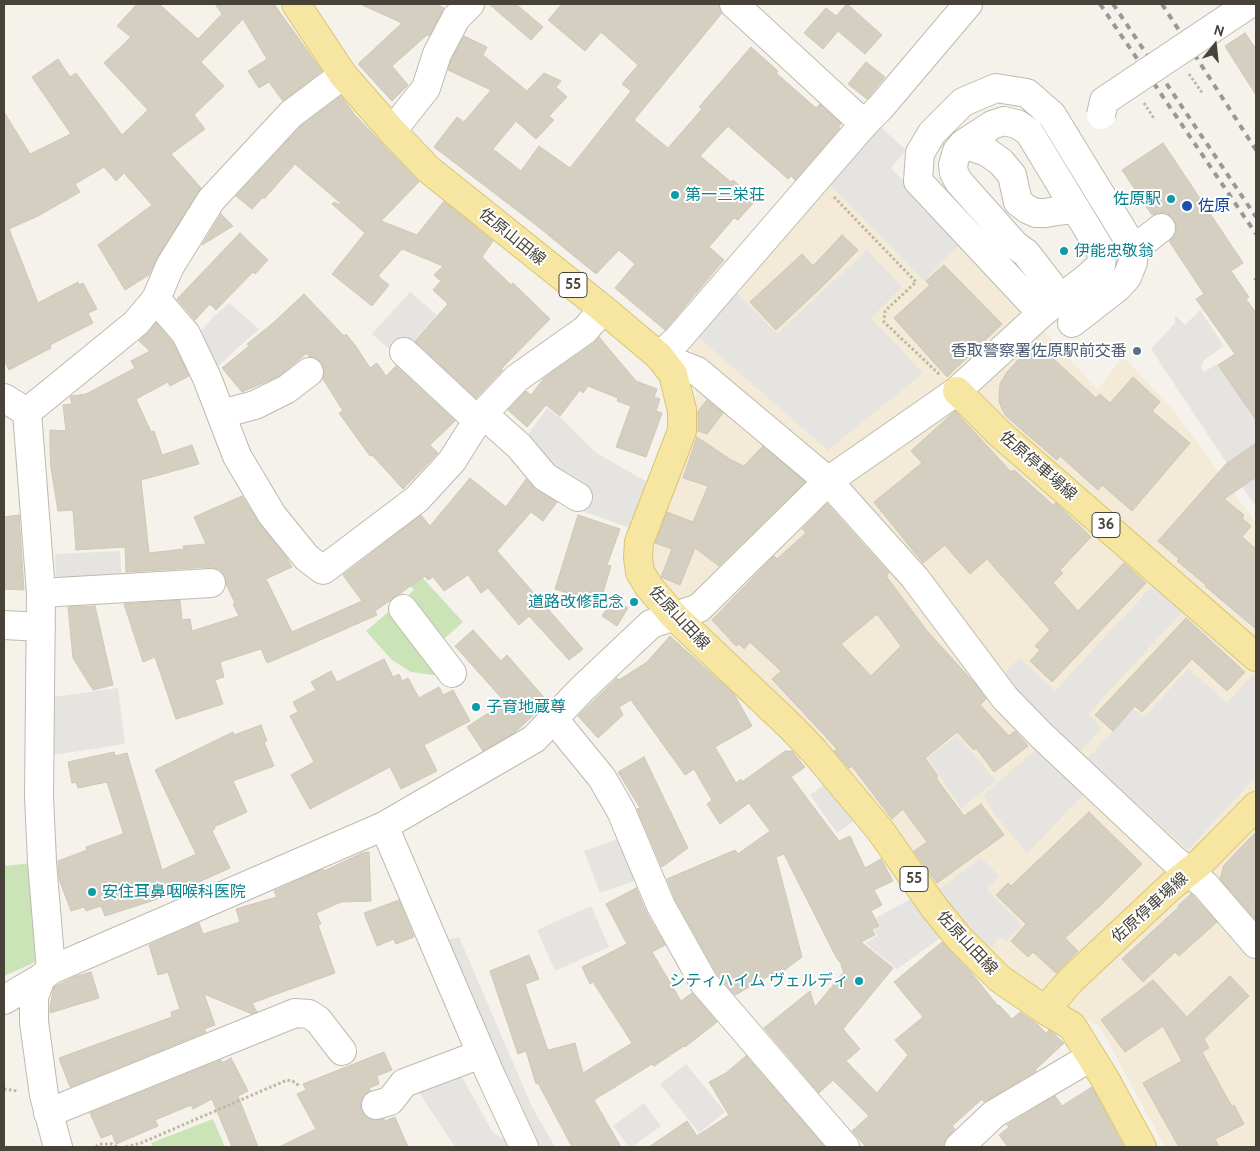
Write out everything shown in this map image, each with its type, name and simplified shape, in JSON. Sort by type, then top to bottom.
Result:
[{"type":"main road","name":"佐原山田線","points":[[296,4],[343,75],[428,169],[603,309],[659,356],[673,374],[682,410],[682,431],[638,542],[640,572],[649,588],[674,616],[814,751],[880,830],[933,906],[958,937],[1000,978],[1045,1010],[1072,1026],[1142,1147]]},
{"type":"main road","name":"佐原停車場線","points":[[957,391],[999,433],[1256,657]]},
{"type":"main road","name":"佐原停車場線","points":[[1045,1010],[1072,980],[1170,887],[1201,862],[1256,806]]},
{"type":"street","points":[[392,131],[426,88],[441,47],[456,18],[470,4]]},
{"type":"street","points":[[734,4],[864,124]]},
{"type":"street","points":[[1102,115],[1104,101],[1249,4]]},
{"type":"street","points":[[955,9],[880,108],[864,124],[677,340],[659,356],[697,371],[828,481],[914,578],[1005,698],[1041,735],[1174,860],[1205,885],[1256,944]]},
{"type":"street","points":[[27,412],[136,323],[156,299],[170,266],[211,200],[291,114],[343,75]]},
{"type":"street","points":[[1037,308],[918,182],[920,153],[932,133],[963,102],[996,88],[1027,93],[1052,115],[1089,167],[1134,249],[1133,262],[1127,277],[1117,288],[1072,322]]},
{"type":"street","points":[[4,1000],[46,974],[384,826],[534,739],[553,718],[651,624],[699,608],[828,481],[957,391],[1051,291],[1050,284],[1039,268],[1026,253],[1015,245],[954,173],[953,164],[957,152],[964,144],[992,124],[1004,121],[1018,124],[1029,132],[1100,249],[1102,257],[1101,265],[1083,281],[1037,308]]},
{"type":"street","points":[[964,144],[987,152],[1001,162],[1012,175],[1018,202],[1027,209],[1036,213],[1076,209]]},
{"type":"street","points":[[1134,249],[1160,228]]},
{"type":"street","points":[[1039,268],[1060,282],[1083,281]]},
{"type":"street","points":[[156,299],[186,334],[238,456],[272,515],[307,558],[323,570],[417,499],[452,461],[480,417],[517,378],[585,330],[603,309]]},
{"type":"street","points":[[404,352],[480,417],[519,446],[545,477],[578,497]]},
{"type":"street","points":[[221,414],[255,405],[287,389],[309,372]]},
{"type":"street","points":[[4,398],[27,412]]},
{"type":"street","points":[[27,412],[41,593],[39,796],[46,974],[34,997],[34,1022],[36,1048],[48,1113],[58,1147]]},
{"type":"street","points":[[41,593],[211,583]]},
{"type":"street","points":[[403,609],[452,673]]},
{"type":"street","points":[[4,625],[42,627]]},
{"type":"street","points":[[553,718],[602,778],[621,811],[661,906],[704,983],[837,1144]]},
{"type":"street","points":[[384,826],[481,1054],[524,1147]]},
{"type":"street","points":[[48,1113],[295,1013],[309,1014],[318,1020],[342,1051]]},
{"type":"street","points":[[376,1105],[390,1101],[404,1083],[481,1054]]},
{"type":"street","points":[[959,1147],[994,1114],[1091,1057]]},
{"type":"path","points":[[1188,72],[1203,94]]},
{"type":"path","points":[[1142,101],[1155,120]]},
{"type":"path","points":[[816,179],[916,282],[885,311],[884,322],[957,391]]},
{"type":"path","points":[[126,1147],[141,1143],[287,1080],[295,1082],[299,1086]]},
{"type":"path","points":[[96,1147],[100,1144],[112,1144],[117,1147]]},
{"type":"shaded area","points":[[878,125],[906,150],[891,168],[961,243],[924,281],[826,180]]},
{"type":"shaded area","points":[[826,180],[961,243],[1098,390],[1123,356],[1175,412],[1256,523],[1256,1147],[1165,1147],[1100,1027],[1036,988],[987,951],[702,625],[655,577],[648,553],[694,426],[696,385],[690,342]]},
{"type":"shaded area","points":[[867,250],[902,287],[871,318],[923,373],[828,450],[696,335],[734,290],[777,334]]},
{"type":"shaded area","points":[[410,292],[437,315],[399,357],[372,334]]},
{"type":"shaded area","points":[[229,303],[259,329],[217,367],[195,338],[212,318]]},
{"type":"shaded area","points":[[1200,310],[1224,346],[1203,361],[1201,368],[1204,372],[1217,364],[1256,420],[1256,443],[1230,461],[1246,483],[1256,477],[1256,507],[1151,349],[1175,323],[1175,315],[1185,325]]},
{"type":"shaded area","points":[[547,408],[562,419],[596,453],[653,485],[635,530],[569,506],[523,441]]},
{"type":"shaded area","points":[[120,551],[122,584],[56,587],[55,554]]},
{"type":"shaded area","points":[[1154,584],[1183,611],[1088,714],[1102,728],[1076,756],[1038,720],[1004,674],[1019,658],[1055,691]]},
{"type":"shaded area","points":[[1188,669],[1227,703],[1253,675],[1256,678],[1256,776],[1188,850],[1087,759],[1133,709],[1144,718]]},
{"type":"shaded area","points":[[118,688],[125,744],[53,755],[53,697]]},
{"type":"shaded area","points":[[957,735],[996,781],[961,808],[928,758]]},
{"type":"shaded area","points":[[1038,748],[1087,791],[1027,853],[998,818],[983,795]]},
{"type":"shaded area","points":[[827,782],[855,820],[837,833],[810,795]]},
{"type":"shaded area","points":[[624,837],[643,878],[600,893],[584,851]]},
{"type":"shaded area","points":[[981,858],[999,876],[987,890],[1022,925],[1006,941],[1000,937],[987,951],[936,892]]},
{"type":"shaded area","points":[[914,897],[943,936],[897,969],[865,943],[877,936],[874,929],[880,926],[876,918]]},
{"type":"shaded area","points":[[591,906],[609,947],[555,971],[537,930]]},
{"type":"shaded area","points":[[459,937],[532,1107],[555,1147],[532,1147],[442,941]]},
{"type":"shaded area","points":[[686,1064],[725,1112],[699,1133],[660,1084]]},
{"type":"shaded area","points":[[461,1075],[493,1133],[513,1143],[515,1147],[455,1147],[416,1088]]},
{"type":"shaded area","points":[[644,1103],[661,1126],[632,1147],[629,1147],[613,1126]]},
{"type":"green space","points":[[419,574],[463,622],[444,639],[462,665],[452,673],[433,675],[411,672],[392,660],[366,631],[414,590],[408,583]]},
{"type":"green space","points":[[32,863],[40,960],[4,976],[4,866]]},
{"type":"green space","points":[[213,1119],[225,1147],[153,1147],[151,1143]]},
{"type":"building","points":[[137,4],[159,4],[198,39],[222,14],[215,4],[274,4],[322,71],[283,101],[269,82],[259,88],[248,71],[267,59],[243,19],[201,62],[224,86],[194,115],[205,129],[171,154],[201,188],[157,258],[149,275],[125,290],[98,245],[152,205],[124,173],[116,181],[104,167],[75,184],[80,192],[38,216],[9,229],[38,303],[78,282],[79,285],[83,283],[97,309],[88,313],[93,323],[50,345],[51,348],[9,370],[4,360],[4,112],[30,154],[71,134],[32,77],[58,59],[70,77],[76,73],[122,135],[148,110],[104,63],[131,37],[117,26]]},
{"type":"building","points":[[360,4],[435,4],[444,8],[429,36],[427,35],[392,66],[408,85],[392,101],[358,64],[402,23]]},
{"type":"building","points":[[489,4],[516,4],[543,27],[531,40]]},
{"type":"building","points":[[562,4],[719,4],[722,13],[634,120],[668,148],[702,109],[699,107],[751,47],[778,71],[776,73],[816,108],[820,104],[841,124],[838,127],[840,128],[795,180],[791,176],[788,179],[728,126],[700,156],[731,182],[733,180],[756,200],[738,220],[734,218],[709,247],[724,260],[665,330],[615,288],[635,264],[619,250],[596,274],[536,225],[434,147],[457,117],[464,122],[491,90],[448,70],[451,60],[464,36],[487,47],[483,55],[527,91],[544,73],[561,81],[556,87],[567,97],[549,116],[554,120],[536,139],[516,121],[493,149],[521,171],[539,146],[570,168],[631,91],[622,84],[638,65],[601,32],[585,51],[548,20]]},
{"type":"building","points":[[847,4],[882,35],[865,54],[838,31],[823,49],[804,33],[826,8],[836,16]]},
{"type":"building","points":[[1245,33],[1256,49],[1256,95],[1225,46]]},
{"type":"building","points":[[866,62],[885,77],[867,99],[848,84]]},
{"type":"building","points":[[341,96],[355,115],[419,182],[381,221],[417,235],[444,201],[493,241],[482,257],[511,285],[513,283],[550,319],[501,369],[503,370],[476,398],[415,341],[448,304],[433,290],[441,281],[434,275],[443,266],[402,249],[378,276],[389,285],[372,306],[332,274],[365,233],[332,204],[334,202],[344,206],[295,164],[264,199],[263,197],[252,209],[236,196],[301,126]]},
{"type":"building","points":[[1163,143],[1243,263],[1231,271],[1249,297],[1246,299],[1256,313],[1256,420],[1218,365],[1235,354],[1196,299],[1204,294],[1169,241],[1176,233],[1174,219],[1166,213],[1152,215],[1122,170]]},
{"type":"building","points":[[221,214],[233,226],[202,245]]},
{"type":"building","points":[[240,233],[268,260],[255,274],[253,272],[216,310],[210,304],[195,320],[177,299]]},
{"type":"building","points":[[842,235],[858,250],[776,330],[750,302],[802,254],[813,266]]},
{"type":"building","points":[[944,265],[1002,324],[947,377],[894,318],[930,285],[926,281]]},
{"type":"building","points":[[304,294],[344,336],[346,334],[370,368],[377,363],[386,376],[396,366],[455,421],[430,445],[438,453],[403,489],[372,455],[370,456],[339,413],[343,411],[323,379],[324,370],[322,363],[315,358],[309,357],[307,353],[279,376],[242,392],[222,368],[249,346],[247,344]]},
{"type":"building","points":[[156,323],[173,343],[189,376],[170,386],[168,382],[136,399],[151,432],[154,431],[162,455],[192,445],[199,464],[141,480],[149,553],[184,549],[183,546],[206,544],[194,517],[242,496],[259,523],[292,567],[266,579],[292,632],[362,601],[343,575],[421,515],[430,526],[470,478],[506,507],[526,479],[537,490],[557,502],[543,521],[531,512],[497,551],[583,649],[569,660],[529,616],[519,625],[488,588],[481,593],[468,575],[444,591],[433,577],[428,580],[425,576],[375,611],[377,615],[267,663],[261,649],[220,662],[224,677],[215,680],[223,704],[176,719],[155,657],[143,662],[124,604],[180,600],[182,620],[190,619],[192,631],[239,616],[233,604],[235,603],[224,575],[219,569],[210,567],[126,572],[125,547],[76,550],[73,510],[58,511],[50,451],[50,430],[66,431],[63,405],[72,404],[70,397],[86,394],[135,368],[131,361],[150,351],[139,341]]},
{"type":"building","points":[[599,337],[636,381],[657,389],[654,397],[660,399],[656,411],[662,413],[646,457],[616,447],[631,406],[617,401],[618,398],[588,386],[583,393],[580,390],[560,416],[546,405],[527,427],[508,410],[526,391],[531,395],[544,378],[594,343]]},
{"type":"building","points":[[1035,342],[1096,398],[1100,394],[1110,403],[1133,377],[1160,402],[1152,411],[1190,443],[1132,511],[1102,485],[1098,490],[1060,456],[1057,460],[1006,416],[999,401],[1000,384],[1007,372]]},
{"type":"building","points":[[707,400],[723,413],[707,434],[698,431],[698,411]]},
{"type":"building","points":[[955,411],[1011,472],[1014,470],[1053,505],[1056,503],[1091,537],[1060,570],[1063,573],[1053,583],[1078,611],[1124,563],[1146,583],[1052,682],[1030,661],[1040,650],[1035,646],[1050,630],[987,559],[970,574],[945,545],[923,563],[874,502],[922,463],[911,451]]},
{"type":"building","points":[[697,437],[731,460],[744,466],[763,446],[805,482],[719,566],[695,548],[680,585],[661,577],[672,549],[655,543],[667,512],[693,522],[708,486],[683,478]]},
{"type":"building","points":[[1256,443],[1256,477],[1224,499],[1244,515],[1242,518],[1251,526],[1242,537],[1256,549],[1256,629],[1177,561],[1179,559],[1158,541],[1226,464]]},
{"type":"building","points":[[827,504],[889,573],[886,576],[927,631],[976,685],[986,699],[980,705],[1009,736],[1015,731],[1028,746],[994,772],[976,748],[974,750],[957,732],[925,758],[938,776],[936,778],[964,816],[981,804],[1004,835],[937,883],[914,851],[927,842],[903,809],[892,819],[852,766],[849,768],[834,751],[837,749],[772,679],[781,671],[750,642],[744,649],[739,644],[736,646],[712,620],[774,556],[777,559],[806,533],[802,529]],"holes":[[[877,614],[901,646],[871,676],[841,644]]]},
{"type":"building","points":[[19,515],[24,590],[4,589],[4,517]]},
{"type":"building","points":[[578,515],[620,529],[607,565],[611,566],[600,603],[555,589]]},
{"type":"building","points":[[613,599],[628,608],[617,626],[602,616]]},
{"type":"building","points":[[95,606],[113,685],[93,690],[73,658],[68,607]]},
{"type":"building","points":[[1186,618],[1245,672],[1227,691],[1192,659],[1142,712],[1135,706],[1113,731],[1095,715]]},
{"type":"building","points":[[473,630],[501,661],[507,655],[548,702],[514,733],[483,751],[467,727],[505,702],[455,646]]},
{"type":"building","points":[[670,636],[734,694],[752,726],[715,747],[736,783],[741,779],[742,782],[785,751],[792,751],[805,767],[791,777],[839,841],[850,836],[865,868],[881,859],[893,881],[874,890],[882,905],[871,911],[879,926],[872,929],[875,935],[861,942],[893,968],[843,1029],[860,1049],[846,1061],[877,1093],[908,1055],[895,1040],[923,1017],[894,982],[942,942],[970,971],[998,1006],[1012,1019],[1020,1012],[1046,1033],[1049,1030],[1064,1043],[1036,1071],[984,1102],[982,1099],[952,1126],[955,1129],[944,1142],[944,1147],[866,1147],[852,1131],[869,1116],[833,1080],[819,1093],[764,1028],[810,991],[815,1007],[844,972],[784,854],[776,857],[802,957],[770,981],[769,976],[735,995],[717,974],[675,899],[667,879],[735,850],[738,854],[770,831],[749,803],[720,824],[707,804],[712,800],[694,769],[685,775],[631,700],[619,707],[623,715],[598,738],[578,716],[617,678],[619,680],[647,662]]},
{"type":"building","points":[[384,659],[393,677],[399,674],[402,681],[408,678],[419,698],[439,687],[443,695],[453,690],[470,721],[424,745],[437,771],[401,789],[390,767],[310,809],[291,775],[314,762],[290,716],[298,712],[293,702],[316,690],[311,682],[331,671],[337,682]]},
{"type":"building","points":[[261,725],[267,741],[264,742],[274,766],[233,781],[247,812],[214,827],[215,829],[212,831],[230,868],[170,895],[105,916],[101,906],[86,911],[84,907],[71,911],[59,879],[58,861],[87,850],[86,847],[123,834],[123,832],[107,782],[78,788],[76,782],[72,783],[68,762],[114,752],[115,756],[127,753],[162,870],[196,854],[155,770],[233,732],[234,735]]},
{"type":"building","points":[[644,757],[688,848],[662,867],[637,809],[640,808],[618,772]]},
{"type":"building","points":[[1089,812],[1142,864],[1065,938],[1078,951],[1056,973],[1033,952],[1028,957],[1011,941],[1026,924],[996,895],[1008,883],[1011,886]]},
{"type":"building","points":[[1256,832],[1256,920],[1220,879],[1224,865]]},
{"type":"building","points":[[369,852],[371,901],[341,902],[316,913],[321,924],[318,925],[335,973],[252,1003],[257,1012],[252,1014],[204,994],[215,1025],[204,1029],[206,1032],[70,1087],[59,1058],[172,1017],[171,1012],[180,1009],[168,972],[158,975],[149,945],[199,923],[203,934],[240,922],[236,909],[277,897],[274,891],[323,869],[324,871],[362,853]]},
{"type":"building","points":[[636,888],[647,914],[665,945],[652,952],[681,1001],[692,993],[717,1022],[685,1047],[654,1066],[652,1064],[594,1100],[621,1147],[572,1147],[538,1083],[536,1084],[526,1051],[518,1054],[490,971],[529,955],[539,979],[525,984],[547,1048],[549,1050],[575,1043],[583,1073],[632,1043],[593,982],[590,984],[582,967],[627,944],[606,904]]},
{"type":"building","points":[[1191,894],[1217,922],[1179,956],[1175,952],[1143,982],[1122,959]]},
{"type":"building","points":[[399,900],[414,937],[396,944],[394,939],[377,946],[364,913]]},
{"type":"building","points":[[91,972],[99,998],[50,1013],[54,987],[74,977]]},
{"type":"building","points":[[1230,976],[1249,996],[1204,1039],[1209,1048],[1202,1052],[1232,1107],[1234,1105],[1244,1124],[1215,1139],[1219,1147],[1179,1147],[1143,1083],[1182,1061],[1163,1026],[1125,1052],[1101,1020],[1153,980],[1187,1017]]},
{"type":"building","points":[[384,1052],[392,1070],[377,1076],[379,1084],[369,1088],[371,1091],[364,1095],[361,1101],[361,1109],[365,1116],[373,1120],[384,1119],[385,1121],[395,1117],[408,1147],[279,1147],[316,1129],[297,1094],[306,1090],[303,1084]]},
{"type":"building","points":[[746,1056],[825,1147],[649,1147],[687,1121],[697,1136],[729,1115],[709,1082],[726,1073]]},
{"type":"building","points":[[231,1058],[248,1091],[238,1096],[258,1147],[232,1147],[212,1099],[193,1109],[191,1105],[155,1120],[158,1126],[116,1144],[112,1134],[101,1138],[90,1113],[221,1060],[222,1063]]},
{"type":"building","points":[[1092,1087],[1124,1147],[1008,1147],[999,1135],[1009,1127],[1007,1125],[1055,1096],[1062,1106]]},
{"type":"railway","points":[[1100,4],[1256,234]]},
{"type":"railway","points":[[1113,4],[1256,217]]},
{"type":"railway","points":[[1162,4],[1256,150]]},
{"type":"place","name":"第一三栄荘","points":[[675,195]]},
{"type":"place","name":"佐原駅","points":[[1171,199]]},
{"type":"place","name":"佐原","points":[[1187,206]]},
{"type":"place","name":"伊能忠敬翁","points":[[1064,251]]},
{"type":"place","name":"香取警察署佐原駅前交番","points":[[1137,351]]},
{"type":"place","name":"道路改修記念","points":[[634,602]]},
{"type":"place","name":"子育地蔵尊","points":[[476,707]]},
{"type":"place","name":"安住耳鼻咽喉科医院","points":[[92,892]]},
{"type":"place","name":"シティハイム ヴェルディ","points":[[859,981]]}]
